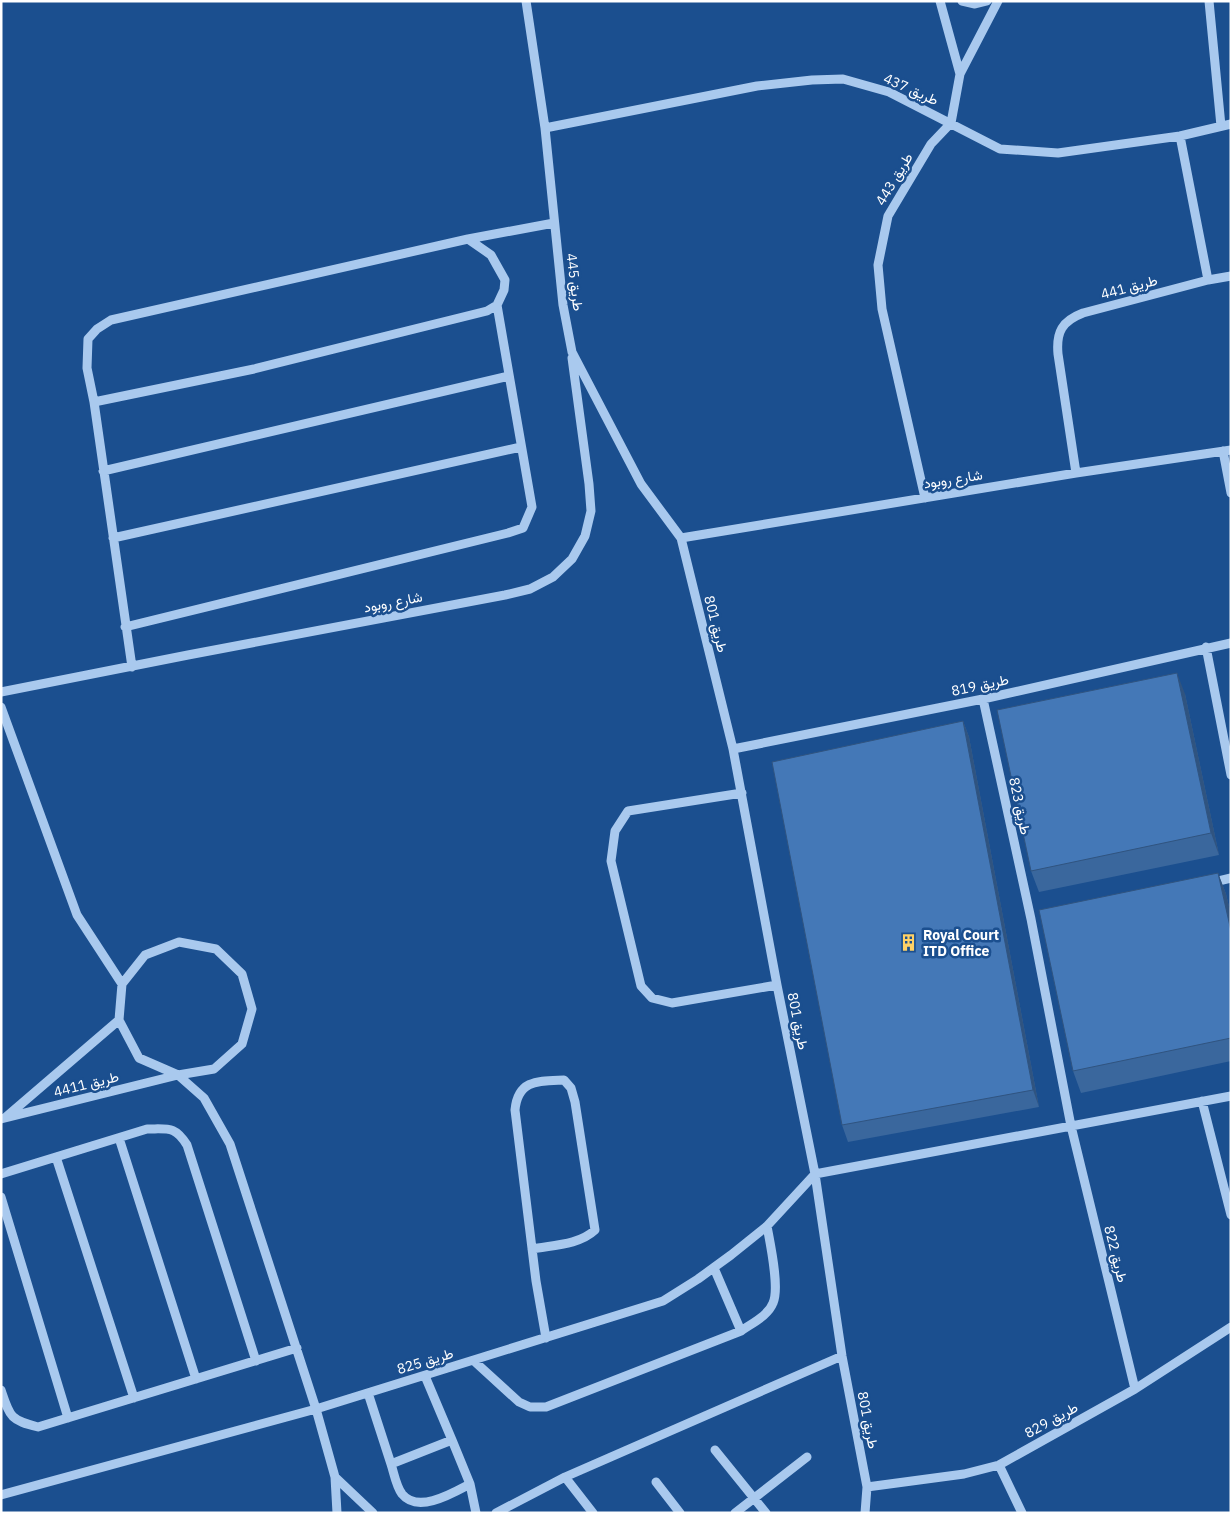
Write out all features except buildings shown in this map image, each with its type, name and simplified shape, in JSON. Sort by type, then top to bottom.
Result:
[{"type":"street","name":"طريق 445","points":[[526,1],[545,128],[562,305],[572,352],[641,484],[681,538]]},
{"type":"street","points":[[940,1],[960,74]]},
{"type":"street","points":[[962,1],[975,4],[987,1]]},
{"type":"street","points":[[951,123],[960,74],[998,1]]},
{"type":"street","points":[[1209,1],[1220,126]]},
{"type":"street","name":"طريق 437","points":[[545,128],[757,86],[843,79],[889,92],[1000,149],[1058,153],[1180,136],[1231,124]]},
{"type":"street","name":"طريق 443","points":[[925,498],[882,309],[878,265],[888,216],[931,144],[951,123]]},
{"type":"street","points":[[1180,136],[1208,280]]},
{"type":"street","points":[[132,667],[94,402],[87,368],[88,339],[97,329],[111,320],[468,239],[554,223]]},
{"type":"street","points":[[94,402],[254,369],[487,311],[496,305],[504,290],[506,280],[491,255],[468,239]]},
{"type":"street","name":"طريق 441","points":[[1076,474],[1058,354],[1057,340],[1062,328],[1070,318],[1083,313],[1208,280],[1231,276]]},
{"type":"street","points":[[125,627],[523,528],[532,507],[496,305]]},
{"type":"street","name":"شارع روبود","points":[[1,692],[513,593],[530,589],[554,577],[572,559],[585,536],[590,511],[589,484],[572,352]]},
{"type":"street","points":[[103,471],[509,376]]},
{"type":"street","points":[[113,538],[521,447]]},
{"type":"street","points":[[1227,451],[1231,493]]},
{"type":"street","name":"شارع روبود","points":[[681,538],[1227,451]]},
{"type":"street","name":"طريق 801","points":[[681,538],[734,749],[777,985],[815,1174],[842,1356],[867,1487],[865,1513]]},
{"type":"street","name":"طريق 819","points":[[734,749],[982,699],[1206,647],[1231,643]]},
{"type":"street","points":[[1206,647],[1231,775]]},
{"type":"street","name":"طريق 823","points":[[982,699],[1036,918],[1071,1126]]},
{"type":"street","points":[[1,707],[77,915],[122,984]]},
{"type":"street","points":[[742,793],[628,811],[614,831],[611,861],[641,986],[652,998],[672,1003],[777,985]]},
{"type":"street","points":[[1202,884],[1231,878]]},
{"type":"street","points":[[178,1075],[214,1068],[242,1044],[252,1009],[242,974],[216,949],[179,942],[145,954],[122,984],[119,1020],[139,1058],[178,1075],[204,1098],[230,1144],[316,1409],[335,1477],[337,1513]]},
{"type":"street","points":[[2,1119],[119,1020]]},
{"type":"street","name":"طريق 4411","points":[[2,1119],[178,1075]]},
{"type":"street","points":[[532,1249],[580,1240],[596,1230],[575,1102],[571,1088],[564,1080],[538,1081],[528,1086],[516,1099],[515,1110],[532,1249],[536,1281],[546,1338]]},
{"type":"street","points":[[815,1174],[1231,1096]]},
{"type":"street","points":[[1202,1101],[1231,1215]]},
{"type":"street","name":"طريق 822","points":[[1071,1126],[1135,1389]]},
{"type":"street","points":[[1,1174],[147,1129],[170,1129],[179,1133],[187,1145],[256,1361]]},
{"type":"street","points":[[119,1138],[196,1379]]},
{"type":"street","points":[[56,1157],[134,1398]]},
{"type":"street","name":"طريق 825","points":[[1,1495],[316,1409],[663,1301],[714,1268],[767,1226],[815,1174]]},
{"type":"street","points":[[1,1197],[68,1418]]},
{"type":"street","points":[[474,1361],[519,1402],[530,1407],[546,1407],[741,1331],[765,1314],[774,1302],[774,1276],[767,1226]]},
{"type":"street","points":[[714,1268],[741,1331]]},
{"type":"street","name":"طريق 829","points":[[867,1487],[964,1474],[999,1465],[1135,1389],[1231,1327]]},
{"type":"street","points":[[1,1390],[9,1414],[23,1423],[38,1427],[297,1348]]},
{"type":"street","points":[[496,1513],[565,1477],[842,1356]]},
{"type":"street","points":[[425,1376],[470,1484],[476,1513]]},
{"type":"street","points":[[368,1393],[401,1493],[408,1500],[429,1503],[470,1484]]},
{"type":"street","points":[[391,1464],[452,1440]]},
{"type":"street","points":[[715,1450],[755,1497],[766,1513]]},
{"type":"street","points":[[735,1513],[807,1457]]},
{"type":"street","points":[[999,1465],[1022,1513]]},
{"type":"street","points":[[335,1477],[373,1513]]},
{"type":"street","points":[[565,1477],[593,1513]]},
{"type":"street","points":[[656,1482],[680,1513]]},
{"type":"place","name":"Royal Court ITD Office","points":[[909,943]]}]
